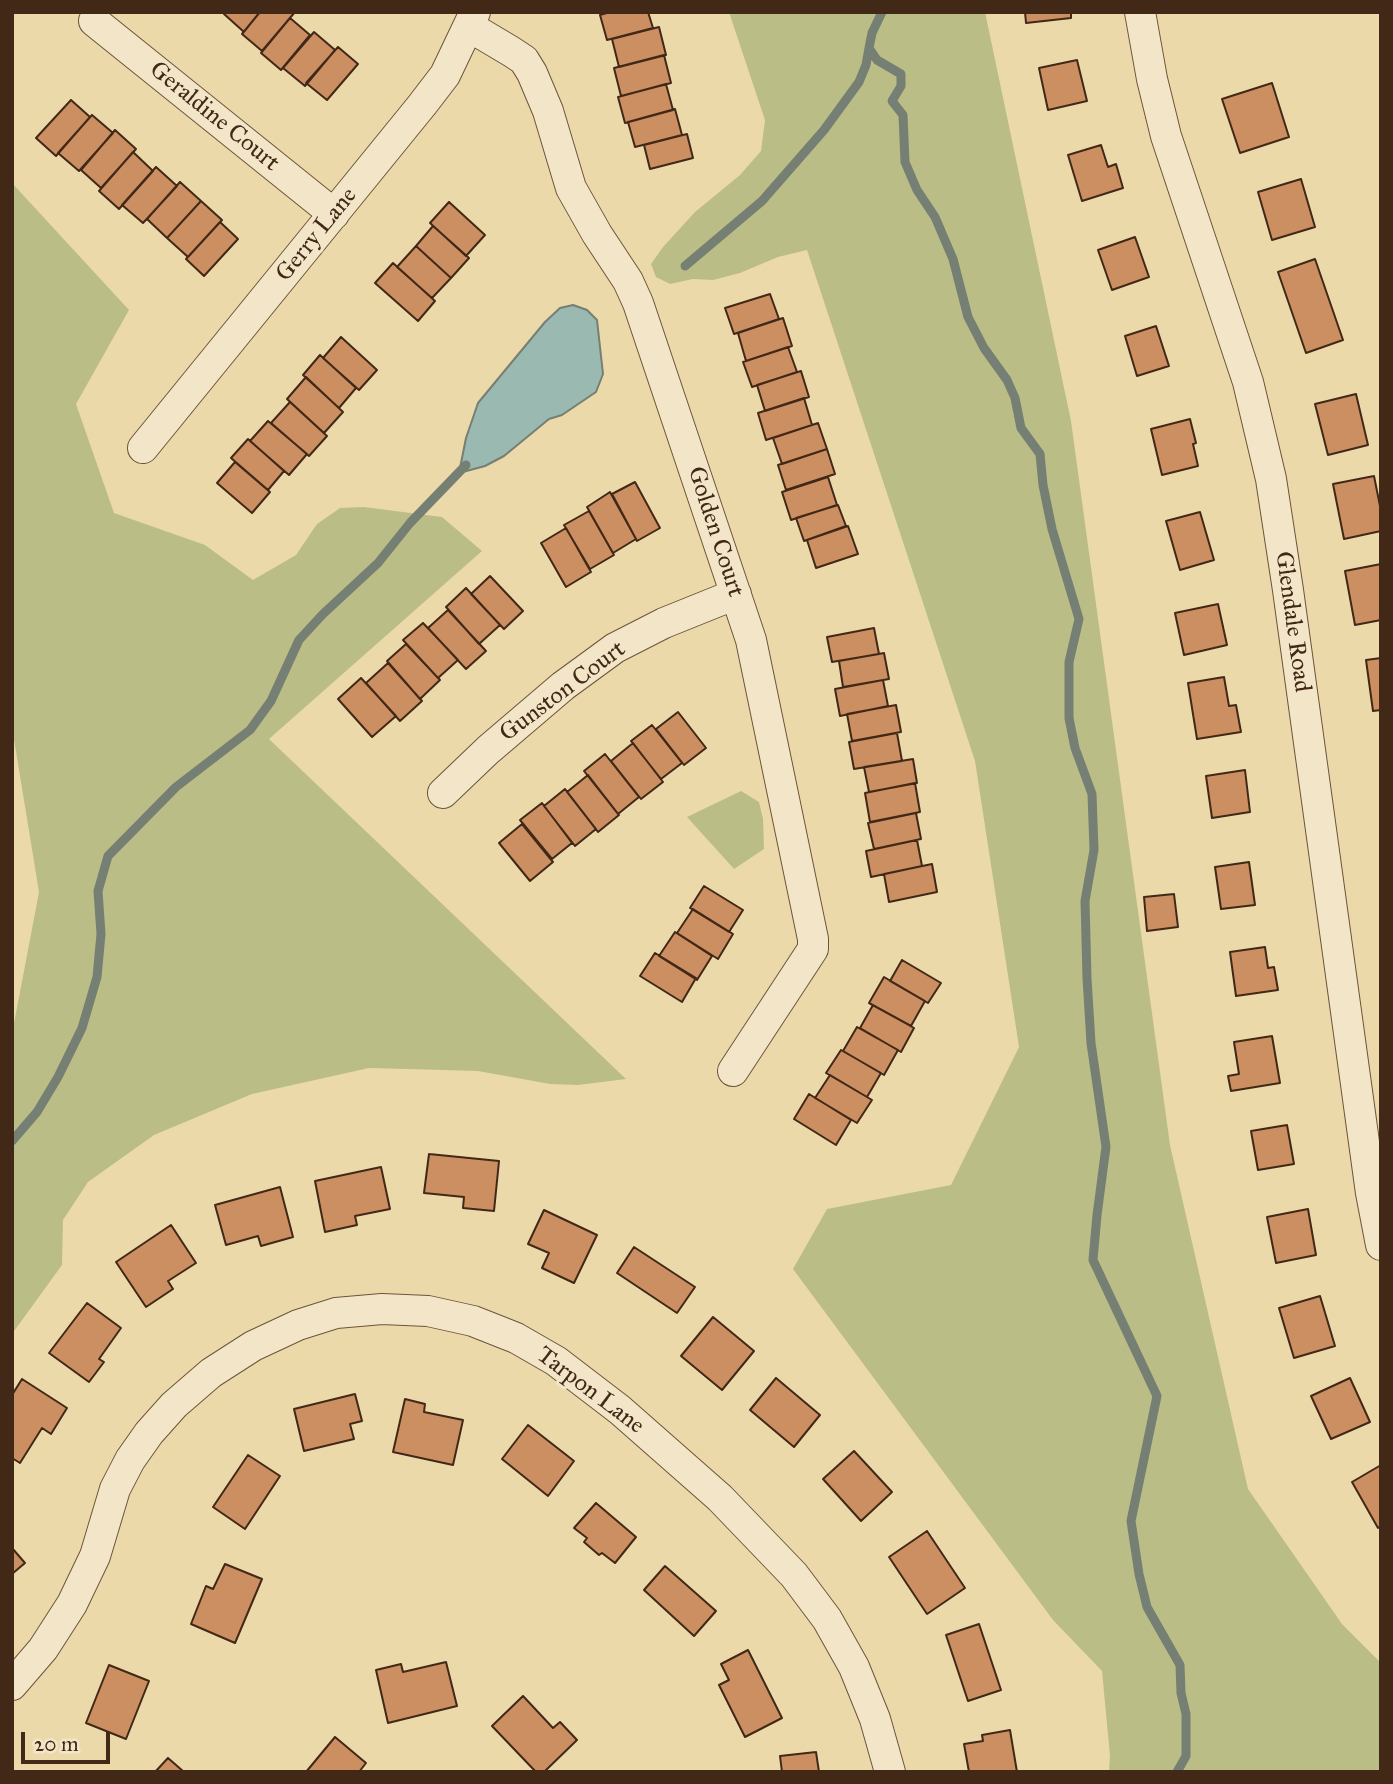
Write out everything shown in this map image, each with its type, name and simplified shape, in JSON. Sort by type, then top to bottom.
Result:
[{"type":"street","name":"Glendale Road","points":[[1140,12],[1166,136],[1248,382],[1271,479],[1371,1193],[1381,1245]]},
{"type":"street","name":"Gerry Lane","points":[[144,448],[445,75],[472,20]]},
{"type":"street","name":"Golden Court","points":[[472,20],[524,60],[536,80],[571,188],[628,281],[638,303],[751,640],[813,949],[733,1071]]},
{"type":"street","name":"Geraldine Court","points":[[94,21],[334,214]]},
{"type":"street","name":"Gunston Court","points":[[443,793],[488,750],[554,694],[615,648],[664,622],[736,594]]},
{"type":"street","name":"Tarpon Lane","points":[[12,1685],[43,1649],[72,1604],[95,1556],[120,1479],[149,1433],[174,1405],[211,1373],[253,1346],[298,1325],[336,1313],[382,1309],[428,1311],[473,1321],[516,1338],[556,1361],[620,1410],[720,1498],[794,1575],[827,1619],[854,1667],[875,1719],[890,1772]]},
{"type":"green space","points":[[729,12],[985,12],[1071,421],[1170,1145],[1248,1489],[1342,1624],[1381,1663],[1381,1772],[1109,1772],[1110,1756],[1102,1671],[1053,1620],[793,1269],[827,1209],[951,1185],[1019,1047],[975,761],[807,250],[778,257],[740,273],[713,280],[693,279],[670,284],[656,277],[651,264],[695,212],[740,175],[761,151],[765,120]]},
{"type":"green space","points":[[12,183],[129,310],[76,404],[114,513],[205,545],[253,580],[296,555],[317,524],[340,508],[364,507],[442,517],[482,551],[269,739],[626,1079],[578,1085],[550,1084],[478,1071],[369,1068],[252,1094],[154,1135],[88,1182],[63,1220],[62,1265],[12,1334],[12,1034],[39,892],[12,727]]},
{"type":"green space","points":[[741,791],[759,802],[763,819],[764,849],[734,869],[687,817]]},
{"type":"water","points":[[573,305],[587,310],[597,320],[603,374],[596,392],[562,415],[549,419],[504,456],[485,466],[459,473],[466,438],[478,403],[545,322],[560,308]]},
{"type":"building","points":[[260,12],[244,32],[224,14]]},
{"type":"building","points":[[260,12],[295,12],[262,51],[242,34]]},
{"type":"building","points":[[610,12],[648,12],[653,28],[607,40],[600,15]]},
{"type":"building","points":[[1025,12],[1071,12],[1071,18],[1026,23]]},
{"type":"building","points":[[290,18],[310,35],[281,70],[261,53]]},
{"type":"building","points":[[659,27],[666,55],[619,67],[612,39]]},
{"type":"building","points":[[314,32],[335,50],[305,86],[283,68]]},
{"type":"building","points":[[338,47],[358,64],[327,100],[306,83]]},
{"type":"building","points":[[664,55],[671,83],[621,96],[614,68]]},
{"type":"building","points":[[1077,60],[1087,101],[1048,110],[1039,68]]},
{"type":"building","points":[[1272,83],[1289,137],[1240,153],[1222,99]]},
{"type":"building","points":[[666,84],[673,110],[625,123],[618,97]]},
{"type":"building","points":[[71,100],[90,117],[56,156],[36,138]]},
{"type":"building","points":[[675,109],[682,135],[635,147],[628,122]]},
{"type":"building","points":[[92,115],[113,133],[79,171],[58,153]]},
{"type":"building","points":[[115,130],[136,149],[101,188],[81,170]]},
{"type":"building","points":[[687,134],[693,158],[650,169],[644,145]]},
{"type":"building","points":[[1101,145],[1108,167],[1116,164],[1123,188],[1082,201],[1068,155]]},
{"type":"building","points":[[133,152],[153,171],[119,209],[99,191]]},
{"type":"building","points":[[156,167],[177,186],[143,223],[122,205]]},
{"type":"building","points":[[1301,179],[1315,227],[1272,240],[1258,192]]},
{"type":"building","points":[[180,182],[201,201],[167,238],[147,219]]},
{"type":"building","points":[[201,201],[222,220],[188,257],[167,238]]},
{"type":"building","points":[[449,202],[485,235],[466,256],[430,223]]},
{"type":"building","points":[[220,222],[238,239],[204,276],[186,259]]},
{"type":"building","points":[[433,226],[469,258],[451,278],[416,246]]},
{"type":"building","points":[[1135,237],[1149,277],[1112,290],[1098,250]]},
{"type":"building","points":[[416,246],[451,278],[432,298],[397,267]]},
{"type":"building","points":[[1315,259],[1343,340],[1306,353],[1278,272]]},
{"type":"building","points":[[393,263],[435,301],[418,321],[375,283]]},
{"type":"building","points":[[770,294],[779,319],[734,334],[725,308]]},
{"type":"building","points":[[783,318],[792,346],[746,361],[738,333]]},
{"type":"building","points":[[1156,326],[1169,366],[1137,376],[1125,336]]},
{"type":"building","points":[[341,337],[377,370],[359,390],[323,358]]},
{"type":"building","points":[[788,347],[797,372],[752,387],[743,362]]},
{"type":"building","points":[[320,355],[356,388],[339,408],[303,375]]},
{"type":"building","points":[[801,371],[809,397],[765,411],[757,385]]},
{"type":"building","points":[[306,377],[343,412],[324,433],[287,399]]},
{"type":"building","points":[[1356,394],[1368,445],[1328,455],[1315,404]]},
{"type":"building","points":[[804,398],[812,425],[766,440],[758,413]]},
{"type":"building","points":[[290,402],[327,436],[309,456],[271,423]]},
{"type":"building","points":[[1190,419],[1198,466],[1162,475],[1151,429]]},
{"type":"building","points":[[268,421],[307,454],[289,475],[250,441]]},
{"type":"building","points":[[818,423],[827,449],[782,464],[773,438]]},
{"type":"building","points":[[248,439],[284,471],[268,490],[231,458]]},
{"type":"building","points":[[827,449],[835,474],[786,490],[778,465]]},
{"type":"building","points":[[235,462],[270,492],[252,513],[217,483]]},
{"type":"building","points":[[1374,476],[1381,511],[1381,531],[1344,539],[1333,484]]},
{"type":"building","points":[[828,477],[837,505],[791,520],[782,492]]},
{"type":"building","points":[[635,482],[660,528],[637,541],[612,494]]},
{"type":"building","points":[[610,492],[636,539],[613,553],[587,507]]},
{"type":"building","points":[[838,505],[846,526],[804,541],[796,518]]},
{"type":"building","points":[[589,511],[614,555],[590,569],[564,525]]},
{"type":"building","points":[[1200,512],[1214,560],[1180,570],[1166,521]]},
{"type":"building","points":[[848,526],[858,554],[816,568],[807,540]]},
{"type":"building","points":[[566,528],[591,572],[566,587],[541,543]]},
{"type":"building","points":[[1381,564],[1381,620],[1355,625],[1345,571]]},
{"type":"building","points":[[490,576],[523,611],[504,629],[471,594]]},
{"type":"building","points":[[466,588],[500,625],[479,644],[446,607]]},
{"type":"building","points":[[1218,604],[1227,645],[1184,655],[1175,613]]},
{"type":"building","points":[[448,610],[486,651],[466,669],[428,628]]},
{"type":"building","points":[[423,623],[458,660],[438,678],[403,640]]},
{"type":"building","points":[[874,628],[879,654],[832,662],[827,637]]},
{"type":"building","points":[[406,644],[440,680],[420,699],[387,661]]},
{"type":"building","points":[[884,653],[889,679],[843,687],[839,661]]},
{"type":"building","points":[[1381,658],[1381,710],[1373,711],[1366,660]]},
{"type":"building","points":[[388,663],[422,701],[400,721],[366,683]]},
{"type":"building","points":[[1224,677],[1229,706],[1236,705],[1241,732],[1197,739],[1188,683]]},
{"type":"building","points":[[361,678],[396,716],[372,737],[338,699]]},
{"type":"building","points":[[883,680],[888,706],[840,716],[835,689]]},
{"type":"building","points":[[896,705],[901,732],[852,741],[847,714]]},
{"type":"building","points":[[678,712],[706,748],[684,765],[656,729]]},
{"type":"building","points":[[652,725],[682,763],[661,779],[631,741]]},
{"type":"building","points":[[897,733],[902,761],[854,769],[849,742]]},
{"type":"building","points":[[633,743],[663,782],[641,799],[611,761]]},
{"type":"building","points":[[605,754],[639,797],[618,814],[584,771]]},
{"type":"building","points":[[913,759],[917,783],[869,792],[864,767]]},
{"type":"building","points":[[1245,770],[1250,812],[1212,818],[1206,776]]},
{"type":"building","points":[[588,775],[619,815],[598,832],[567,792]]},
{"type":"building","points":[[915,783],[920,812],[870,822],[865,793]]},
{"type":"building","points":[[565,789],[596,829],[575,846],[544,806]]},
{"type":"building","points":[[542,803],[572,843],[552,859],[520,820]]},
{"type":"building","points":[[916,813],[921,839],[874,849],[868,823]]},
{"type":"building","points":[[522,824],[553,862],[530,881],[499,843]]},
{"type":"building","points":[[917,840],[922,866],[871,877],[866,851]]},
{"type":"building","points":[[1249,862],[1255,905],[1221,909],[1215,867]]},
{"type":"building","points":[[932,864],[937,892],[889,902],[884,874]]},
{"type":"building","points":[[704,886],[743,910],[729,932],[690,908]]},
{"type":"building","points":[[1174,894],[1178,927],[1147,931],[1144,897]]},
{"type":"building","points":[[693,909],[733,934],[718,959],[677,933]]},
{"type":"building","points":[[675,932],[712,956],[697,980],[659,956]]},
{"type":"building","points":[[1265,947],[1268,968],[1274,967],[1278,990],[1236,996],[1230,952]]},
{"type":"building","points":[[655,953],[696,978],[682,1002],[640,976]]},
{"type":"building","points":[[902,960],[941,983],[928,1003],[890,981]]},
{"type":"building","points":[[884,977],[925,1001],[911,1026],[869,1003]]},
{"type":"building","points":[[873,1005],[914,1028],[901,1052],[860,1028]]},
{"type":"building","points":[[857,1027],[898,1050],[884,1075],[843,1051]]},
{"type":"building","points":[[1272,1036],[1280,1083],[1231,1091],[1228,1076],[1239,1074],[1234,1042]]},
{"type":"building","points":[[841,1050],[881,1073],[867,1097],[826,1073]]},
{"type":"building","points":[[830,1075],[872,1100],[857,1123],[815,1098]]},
{"type":"building","points":[[809,1094],[851,1120],[836,1145],[794,1119]]},
{"type":"building","points":[[1287,1125],[1294,1164],[1258,1170],[1251,1131]]},
{"type":"building","points":[[429,1154],[499,1161],[494,1211],[463,1208],[464,1197],[424,1193]]},
{"type":"building","points":[[381,1167],[390,1209],[355,1216],[357,1225],[325,1232],[315,1181]]},
{"type":"building","points":[[280,1187],[293,1237],[261,1246],[258,1236],[226,1245],[215,1205]]},
{"type":"building","points":[[1308,1209],[1316,1255],[1276,1263],[1267,1217]]},
{"type":"building","points":[[544,1210],[597,1235],[574,1283],[542,1268],[549,1253],[528,1244]]},
{"type":"building","points":[[171,1225],[196,1263],[168,1281],[173,1289],[146,1307],[116,1262]]},
{"type":"building","points":[[634,1247],[695,1287],[677,1313],[617,1273]]},
{"type":"building","points":[[1320,1296],[1335,1346],[1294,1358],[1279,1308]]},
{"type":"building","points":[[87,1303],[121,1328],[99,1359],[104,1362],[89,1382],[49,1353]]},
{"type":"building","points":[[713,1317],[754,1351],[722,1390],[681,1356]]},
{"type":"building","points":[[776,1378],[820,1415],[794,1447],[750,1410]]},
{"type":"building","points":[[1350,1378],[1370,1422],[1331,1439],[1311,1396]]},
{"type":"building","points":[[22,1379],[67,1408],[51,1434],[42,1428],[20,1463],[12,1458],[12,1395]]},
{"type":"building","points":[[355,1394],[362,1421],[350,1424],[354,1439],[304,1451],[294,1409]]},
{"type":"building","points":[[405,1399],[425,1404],[424,1412],[463,1420],[453,1465],[393,1452]]},
{"type":"building","points":[[528,1425],[574,1461],[548,1496],[502,1459]]},
{"type":"building","points":[[854,1451],[892,1492],[861,1521],[823,1479]]},
{"type":"building","points":[[248,1455],[280,1476],[245,1529],[213,1507]]},
{"type":"building","points":[[1381,1465],[1381,1526],[1378,1528],[1352,1482]]},
{"type":"building","points":[[596,1503],[636,1537],[615,1563],[602,1553],[599,1555],[584,1542],[587,1538],[574,1528]]},
{"type":"building","points":[[927,1531],[965,1588],[927,1614],[889,1557]]},
{"type":"building","points":[[12,1548],[25,1563],[12,1574]]},
{"type":"building","points":[[225,1564],[262,1579],[235,1643],[191,1624],[206,1586],[213,1589]]},
{"type":"building","points":[[665,1566],[716,1611],[694,1636],[644,1590]]},
{"type":"building","points":[[979,1624],[1001,1690],[968,1701],[946,1635]]},
{"type":"building","points":[[748,1650],[782,1718],[745,1737],[719,1685],[729,1680],[721,1664]]},
{"type":"building","points":[[446,1662],[457,1706],[388,1723],[376,1670],[401,1664],[403,1672]]},
{"type":"building","points":[[109,1665],[149,1681],[126,1739],[86,1723]]},
{"type":"building","points":[[523,1696],[553,1728],[560,1722],[577,1740],[544,1772],[536,1772],[492,1726]]},
{"type":"building","points":[[1010,1730],[1017,1772],[969,1772],[964,1744],[983,1741],[982,1735]]},
{"type":"building","points":[[335,1737],[366,1763],[359,1772],[306,1772]]},
{"type":"building","points":[[816,1752],[819,1772],[782,1772],[780,1756]]},
{"type":"building","points":[[168,1758],[184,1772],[155,1772]]},
{"type":"waterway","points":[[882,12],[872,33],[869,48],[877,60],[901,74],[901,86],[892,101],[903,115],[905,162],[917,190],[935,217],[953,259],[968,317],[984,348],[1007,380],[1015,398],[1021,428],[1040,454],[1052,529],[1079,619],[1069,662],[1069,718],[1075,748],[1092,794],[1094,850],[1085,901],[1087,978],[1091,1043],[1106,1147],[1093,1260],[1157,1396],[1131,1521],[1147,1607],[1180,1665],[1181,1693],[1186,1714],[1186,1756],[1177,1772]]},
{"type":"waterway","points":[[685,266],[762,201],[824,130],[859,82],[869,48]]},
{"type":"waterway","points":[[12,1141],[37,1112],[82,1028],[97,977],[101,934],[98,891],[108,856],[176,787],[250,730],[271,701],[299,640],[378,563],[410,523],[466,465]]}]
